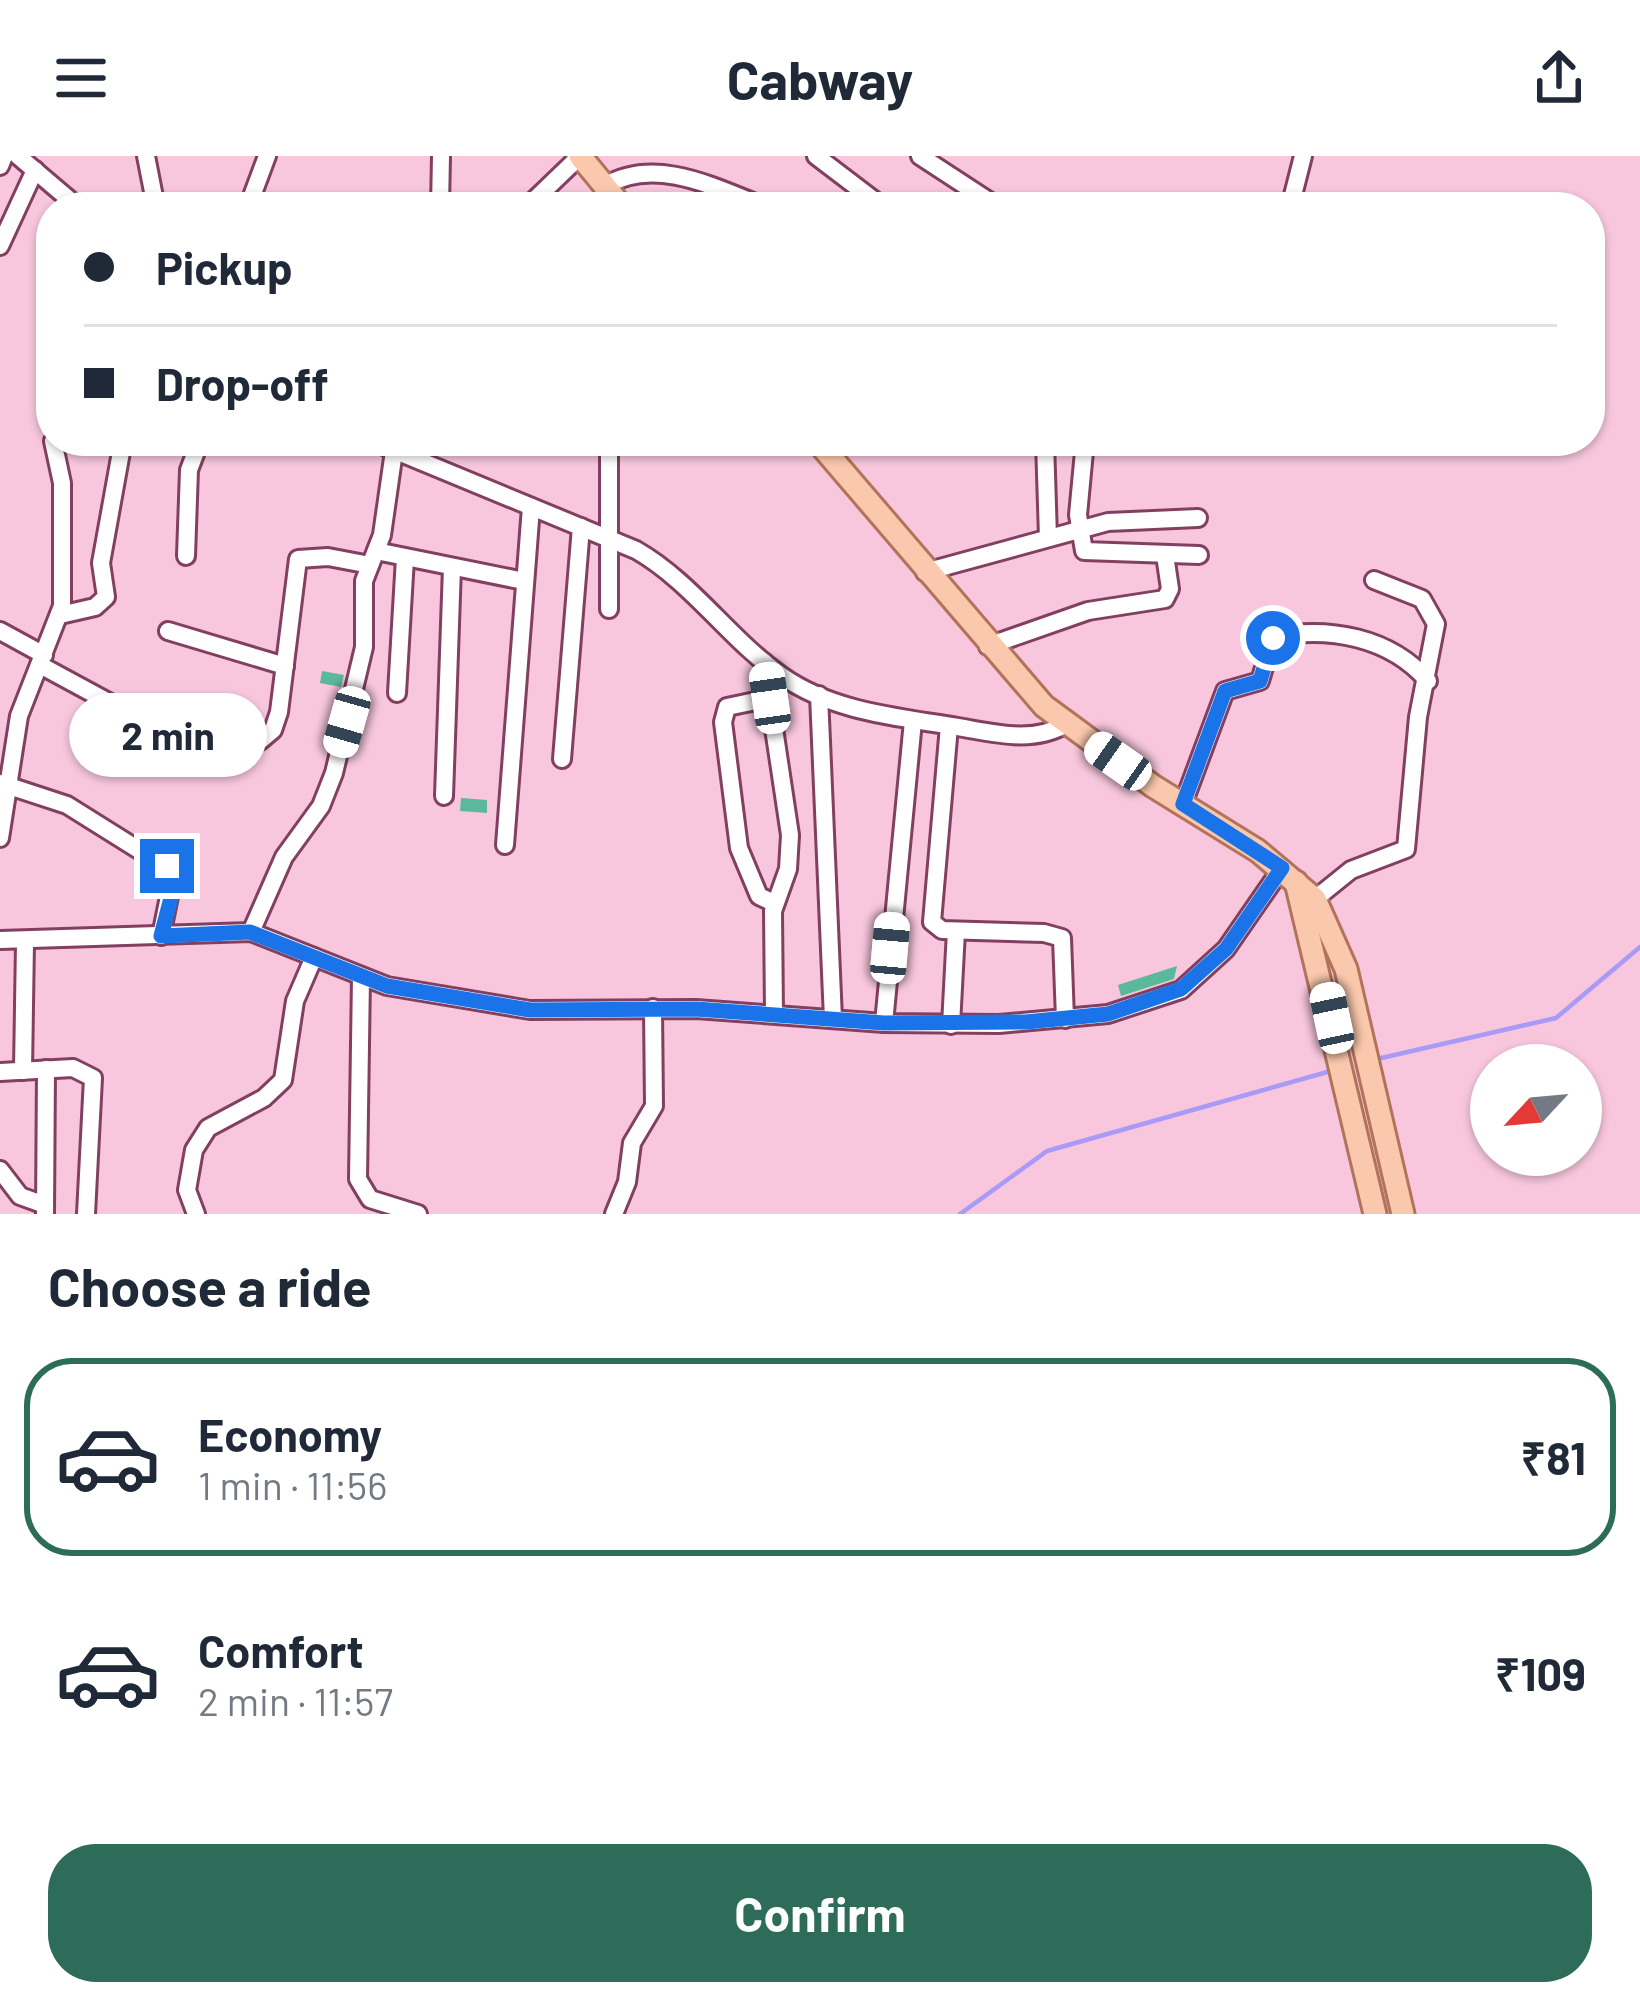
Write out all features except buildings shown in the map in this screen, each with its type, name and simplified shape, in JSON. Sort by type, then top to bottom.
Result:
[{"type":"main road","points":[[580,156],[610,192]]},
{"type":"main road","points":[[829,456],[988,646],[1066,724],[1289,875],[1315,898],[1346,969],[1403,1214]]},
{"type":"main road","points":[[1289,875],[1322,971],[1374,1210]]},
{"type":"street","points":[[0,166],[4,156]]},
{"type":"street","points":[[18,156],[60,192]]},
{"type":"street","points":[[146,156],[153,192]]},
{"type":"street","points":[[254,192],[267,156]]},
{"type":"street","points":[[440,192],[441,156]]},
{"type":"street","points":[[543,192],[580,156]]},
{"type":"street","points":[[816,156],[863,192]]},
{"type":"street","points":[[920,156],[975,192]]},
{"type":"street","points":[[1294,192],[1304,156]]},
{"type":"street","points":[[0,246],[35,170]]},
{"type":"street","points":[[605,186],[623,174],[651,170],[728,192]]},
{"type":"street","points":[[0,838],[3,784],[19,716],[60,615],[62,483],[56,456]]},
{"type":"street","points":[[60,615],[95,608],[106,597],[101,563],[120,456]]},
{"type":"street","points":[[187,556],[189,470],[194,456]]},
{"type":"street","points":[[250,932],[293,839],[321,806],[334,773],[364,647],[364,581],[393,456]]},
{"type":"street","points":[[429,456],[666,570],[764,662],[819,695],[914,721],[1032,736],[1066,724]]},
{"type":"street","points":[[608,456],[609,609]]},
{"type":"street","points":[[1045,456],[1048,538]]},
{"type":"street","points":[[1084,456],[1078,530],[1088,555],[1199,555]]},
{"type":"street","points":[[505,845],[530,507]]},
{"type":"street","points":[[925,572],[1108,522],[1198,518]]},
{"type":"street","points":[[562,759],[580,527]]},
{"type":"street","points":[[988,646],[1088,610],[1165,599],[1170,589],[1165,555]]},
{"type":"street","points":[[0,631],[138,718],[148,719],[171,708],[260,741],[273,730],[298,559],[405,558],[524,581]]},
{"type":"street","points":[[397,693],[405,558]]},
{"type":"street","points":[[444,796],[452,568]]},
{"type":"street","points":[[1315,898],[1352,870],[1406,849],[1418,717],[1436,643],[1431,610],[1422,599],[1373,580]]},
{"type":"street","points":[[168,631],[285,665]]},
{"type":"street","points":[[1183,804],[1225,691],[1260,681],[1273,638],[1328,634],[1360,639],[1399,654],[1428,681]]},
{"type":"street","points":[[764,662],[790,835],[788,869],[774,903],[774,1015]]},
{"type":"street","points":[[819,695],[832,1019]]},
{"type":"street","points":[[770,698],[727,706],[723,722],[742,863],[759,896],[774,903]]},
{"type":"street","points":[[884,1023],[914,721]]},
{"type":"street","points":[[949,726],[930,913],[936,928],[1062,938],[1065,1019]]},
{"type":"street","points":[[3,784],[67,805],[175,872],[161,936]]},
{"type":"street","points":[[0,940],[250,932],[362,977],[530,1010],[653,1008],[951,1025],[1065,1019],[1131,1008],[1195,980],[1289,875]]},
{"type":"street","points":[[951,1025],[956,931]]},
{"type":"street","points":[[22,1071],[25,942]]},
{"type":"street","points":[[196,1214],[187,1190],[194,1150],[208,1128],[265,1098],[283,1080],[295,1001],[314,957]]},
{"type":"street","points":[[362,977],[358,1179],[370,1199],[418,1214]]},
{"type":"street","points":[[614,1214],[627,1182],[632,1143],[654,1106],[653,1008]]},
{"type":"street","points":[[0,1170],[20,1196],[45,1209],[46,1069]]},
{"type":"street","points":[[0,1072],[83,1070],[93,1078],[86,1214]]},
{"type":"waterway","points":[[1377,1059],[1556,1018],[1640,947]]},
{"type":"waterway","points":[[960,1214],[1047,1151],[1331,1071]]},
{"type":"route","points":[[167,866],[176,879],[161,936],[250,932],[387,986],[484,1004],[550,1011],[696,1009],[925,1024],[1108,1014],[1165,998],[1195,980],[1226,949],[1282,868],[1183,804],[1225,691],[1260,681],[1273,638]]}]
